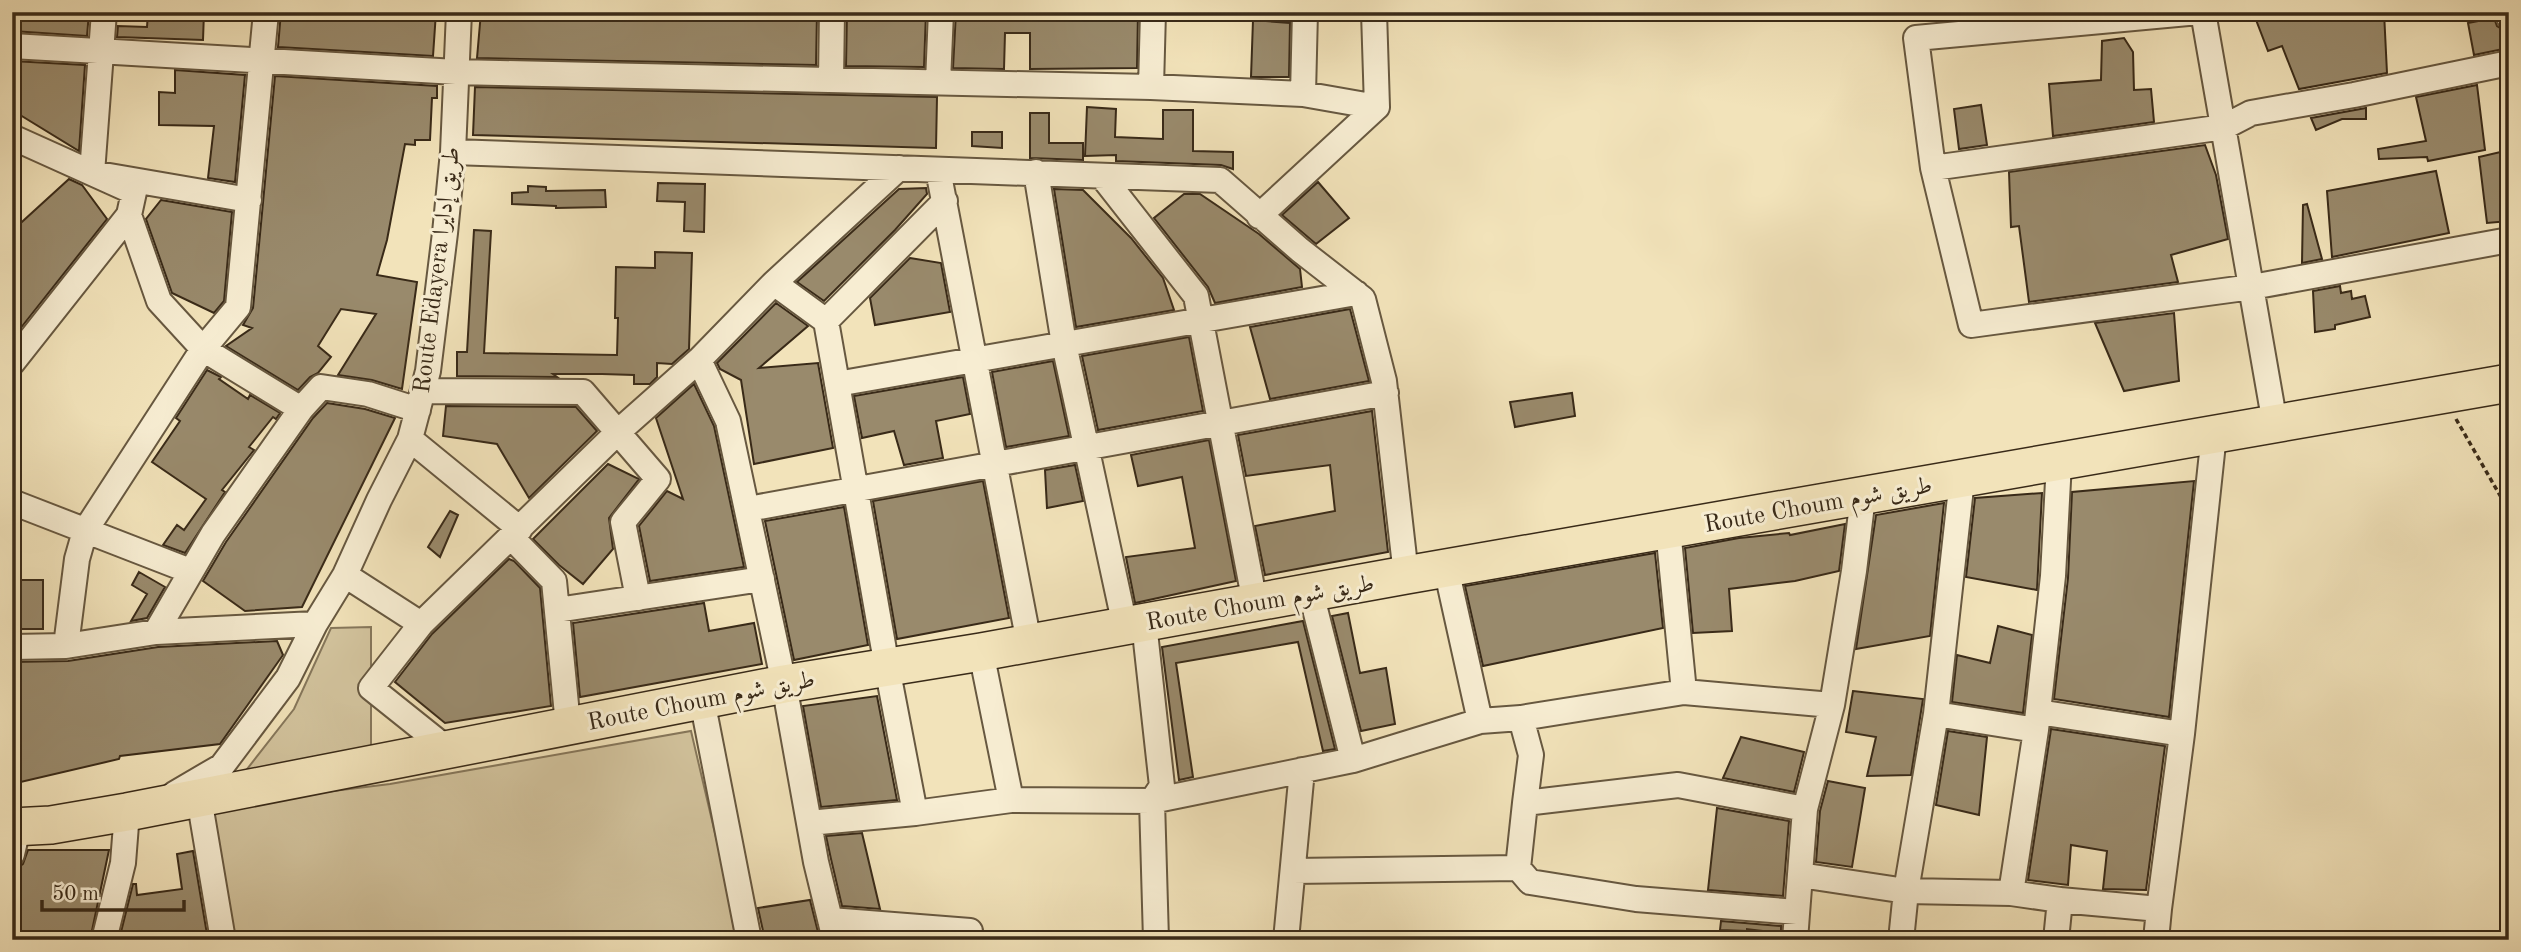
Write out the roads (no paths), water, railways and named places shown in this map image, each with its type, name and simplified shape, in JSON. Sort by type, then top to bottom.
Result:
[{"type":"highway","name":"Route Choum طريق شوم","points":[[14,836],[51,825],[784,684],[981,652],[1406,575],[2509,383]]},
{"type":"street","points":[[92,173],[104,12]]},
{"type":"street","points":[[66,646],[77,559],[85,531],[204,349],[238,307],[266,12]]},
{"type":"street","name":"Route Edayera طريق إدايرا","points":[[136,810],[193,784],[222,766],[288,678],[315,624],[345,575],[410,439],[428,372],[434,326],[453,152],[459,12]]},
{"type":"street","points":[[831,80],[832,12]]},
{"type":"street","points":[[938,82],[941,12]]},
{"type":"street","points":[[1151,87],[1153,12]]},
{"type":"street","points":[[1303,94],[1305,12]]},
{"type":"street","points":[[1259,216],[1377,107],[1374,12]]},
{"type":"street","points":[[2276,424],[2252,287],[2224,127],[2201,12],[1916,38],[1933,168],[1971,325],[2252,287],[2509,240]]},
{"type":"street","points":[[12,46],[456,72],[1151,87],[1303,94],[1377,107]]},
{"type":"street","points":[[1933,168],[2224,127],[2251,113],[2509,63]]},
{"type":"street","points":[[12,363],[129,215],[134,191],[13,139]]},
{"type":"street","points":[[453,152],[1220,180],[1259,216],[1363,299],[1386,393],[1406,575]]},
{"type":"street","points":[[446,748],[371,688],[421,624],[619,431],[699,360],[774,283],[899,168]]},
{"type":"street","points":[[939,170],[1029,643]]},
{"type":"street","points":[[1037,172],[1064,344],[1086,447],[1135,625],[1162,786],[1152,802],[1156,940]]},
{"type":"street","points":[[92,173],[249,200]]},
{"type":"street","points":[[1102,176],[1196,296],[1255,603]]},
{"type":"street","points":[[826,321],[945,201]]},
{"type":"street","points":[[129,215],[159,300],[204,349],[301,409]]},
{"type":"street","points":[[774,283],[826,321],[915,813]]},
{"type":"street","points":[[837,384],[1356,293]]},
{"type":"street","points":[[699,360],[728,421],[833,930],[970,931],[969,940]]},
{"type":"street","points":[[156,632],[213,534],[301,409],[321,387],[420,400],[583,392],[658,479],[623,522],[638,598]]},
{"type":"street","points":[[748,509],[1386,393]]},
{"type":"street","points":[[2155,940],[2182,734],[2214,434]]},
{"type":"street","points":[[410,439],[515,533],[554,581],[568,725]]},
{"type":"street","points":[[2011,893],[2037,721],[2053,576],[2059,462]]},
{"type":"street","points":[[1901,940],[1906,891],[1936,714],[1962,479]]},
{"type":"street","points":[[1795,940],[1805,809],[1832,705],[1863,496]]},
{"type":"street","points":[[12,502],[190,571]]},
{"type":"street","points":[[1668,529],[1684,692]]},
{"type":"street","points":[[1446,568],[1480,721]]},
{"type":"street","points":[[345,575],[421,624]]},
{"type":"street","points":[[557,610],[762,579]]},
{"type":"street","points":[[1311,593],[1353,760]]},
{"type":"street","points":[[12,647],[66,646],[156,632],[315,624]]},
{"type":"street","points":[[981,652],[1011,800]]},
{"type":"street","points":[[809,823],[1011,800],[1152,802],[1353,760],[1480,721],[1521,718],[1684,692],[1832,705]]},
{"type":"street","points":[[702,700],[749,940]]},
{"type":"street","points":[[1936,714],[2182,734]]},
{"type":"street","points":[[1521,718],[1531,755],[1518,868],[1530,882],[1623,897],[1797,912]]},
{"type":"street","points":[[1286,940],[1302,770]]},
{"type":"street","points":[[1525,803],[1678,785],[1805,809]]},
{"type":"street","points":[[199,798],[223,940]]},
{"type":"street","points":[[104,940],[136,810]]},
{"type":"street","points":[[1293,871],[1518,868]]},
{"type":"street","points":[[1800,874],[1906,891],[2011,893],[2160,909]]},
{"type":"street","points":[[2056,940],[2060,900]]}]
